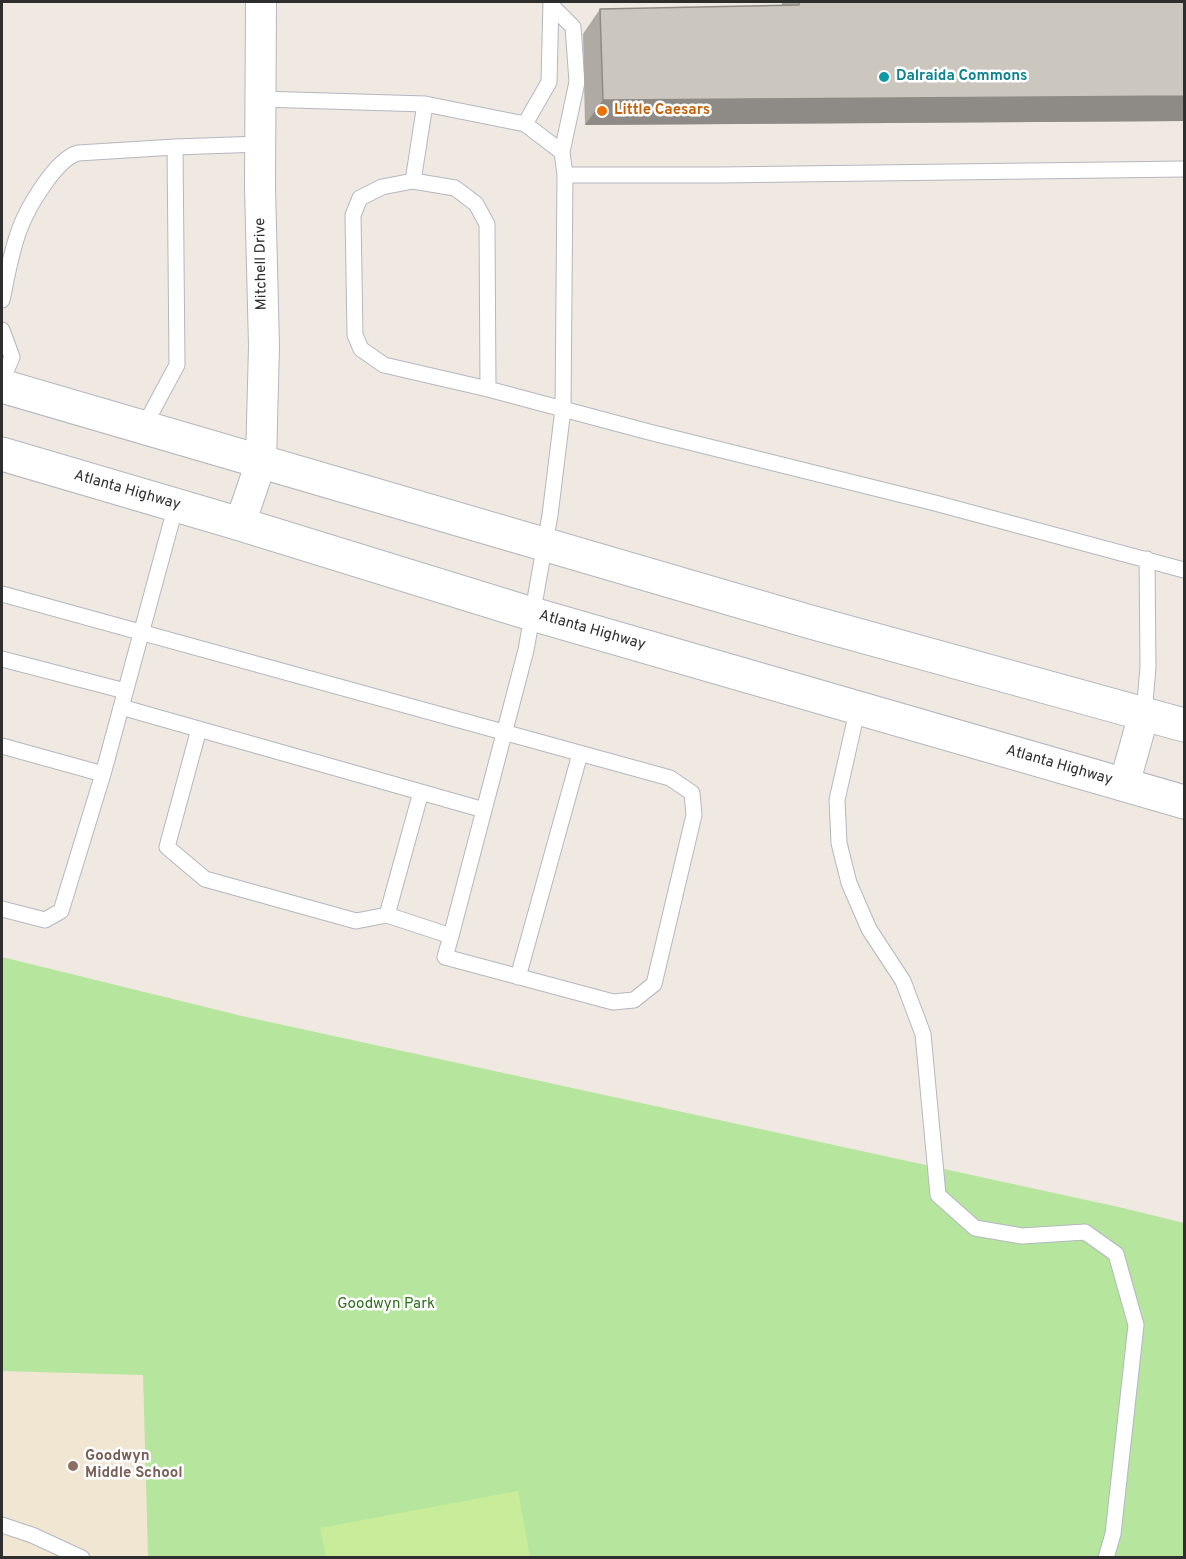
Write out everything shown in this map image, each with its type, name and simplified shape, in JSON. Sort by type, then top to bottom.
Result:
[{"type":"main road","points":[[2,386],[807,621],[1185,726]]},
{"type":"main road","name":"Atlanta Highway","points":[[2,454],[532,614],[1185,802]]},
{"type":"street","name":"Mitchell Drive","points":[[240,524],[261,462],[264,346],[260,144],[261,2]]},
{"type":"street","points":[[1124,785],[1144,714]]},
{"type":"lane","points":[[525,124],[549,82],[551,3]]},
{"type":"lane","points":[[2,594],[504,734],[670,778],[692,793],[694,815],[654,984],[634,1000],[613,1002],[445,957],[451,936],[484,810],[504,734],[526,650],[562,430],[565,175],[562,152],[577,82],[573,27],[551,3]]},
{"type":"lane","points":[[261,99],[425,104],[525,124],[562,152]]},
{"type":"lane","points":[[413,181],[425,104]]},
{"type":"lane","points":[[2,300],[23,221],[44,185],[61,164],[73,154],[260,144]]},
{"type":"lane","points":[[143,428],[177,365],[175,147]]},
{"type":"lane","points":[[565,175],[1185,170]]},
{"type":"lane","points":[[488,389],[487,224],[476,204],[455,188],[413,181],[382,187],[360,198],[353,215],[355,335],[361,349],[384,365],[488,389],[1185,570]]},
{"type":"lane","points":[[2,330],[12,357],[2,381]]},
{"type":"lane","points":[[2,909],[45,921],[61,911],[103,774],[176,505]]},
{"type":"lane","points":[[1144,714],[1148,667],[1147,559]]},
{"type":"lane","points":[[2,658],[125,691]]},
{"type":"lane","points":[[121,707],[484,810]]},
{"type":"lane","points":[[858,708],[837,801],[838,843],[849,883],[865,919],[903,981],[923,1034],[938,1195],[975,1228],[1022,1236],[1085,1232],[1116,1254],[1136,1325],[1113,1534],[1106,1557]]},
{"type":"lane","points":[[199,729],[167,847],[205,879],[356,921],[387,915],[451,936]]},
{"type":"lane","points":[[2,746],[103,774]]},
{"type":"lane","points":[[518,977],[580,754]]},
{"type":"lane","points":[[387,915],[421,792]]},
{"type":"lane","points":[[2,1525],[32,1535],[82,1557]]},
{"type":"shaded area","name":"Goodwyn Middle School","points":[[2,1371],[143,1374],[148,1557],[2,1558]]},
{"type":"green space","name":"Goodwyn Park","points":[[2,957],[242,1016],[1184,1223],[1184,1557],[148,1557],[143,1375],[2,1371]]},
{"type":"green space","points":[[518,1491],[530,1557],[326,1557],[320,1528]]},
{"type":"building","name":"Dalraida Commons","points":[[799,2],[1185,2],[1185,96],[603,100],[600,9],[799,5]]},
{"type":"place","name":"Dalraida Commons","points":[[884,77]]},
{"type":"place","name":"Little Caesars","points":[[602,111]]},
{"type":"place","name":"Goodwyn Middle School","points":[[73,1466]]}]
